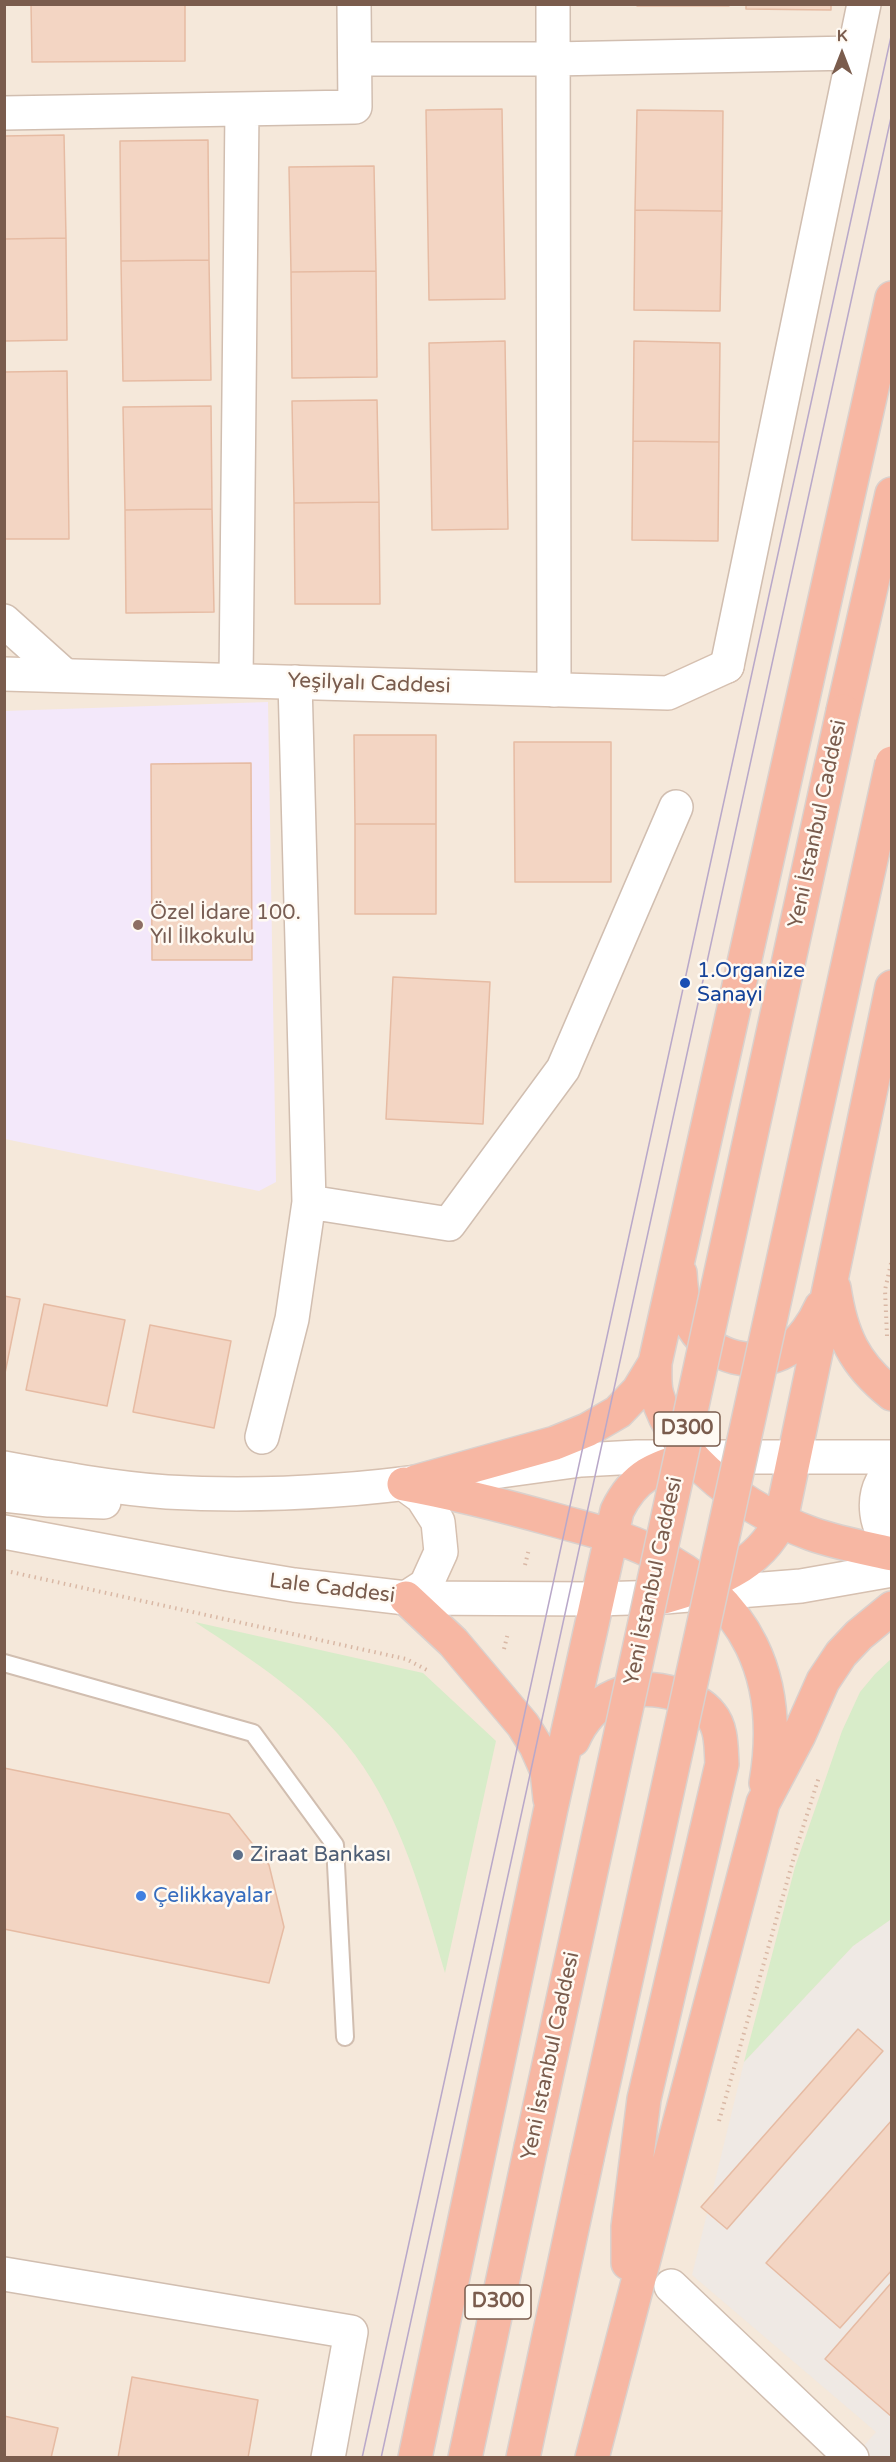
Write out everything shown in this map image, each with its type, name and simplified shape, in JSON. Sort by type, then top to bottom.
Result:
[{"type":"highway","points":[[891,298],[655,1363],[656,1393],[666,1419],[693,1457],[724,1487],[781,1520],[811,1534],[891,1554]]},
{"type":"highway","name":"Yeni İstanbul Caddesi","points":[[465,2457],[891,494]]},
{"type":"highway","name":"D300","points":[[523,2457],[891,763]]},
{"type":"highway","points":[[664,1597],[710,1589],[761,1551],[773,1536],[781,1520],[891,987]]},
{"type":"highway","points":[[679,1250],[684,1304],[692,1326],[703,1341],[733,1358],[752,1359],[772,1356],[787,1350],[804,1336],[818,1312],[832,1277]]},
{"type":"highway","points":[[832,1277],[837,1309],[847,1340],[860,1365],[891,1394]]},
{"type":"highway","points":[[404,1484],[545,1446],[587,1430],[618,1412],[638,1391],[655,1363]]},
{"type":"highway","points":[[414,2457],[551,1808],[617,1510],[625,1494],[639,1479],[655,1469],[693,1457]]},
{"type":"highway","points":[[404,1484],[487,1502],[611,1535],[650,1551],[710,1589],[740,1624],[750,1641],[769,1697],[770,1761],[763,1803],[627,2316],[592,2457]]},
{"type":"highway","points":[[406,1598],[453,1642],[523,1725],[536,1746],[547,1771],[551,1808]]},
{"type":"highway","points":[[763,1803],[799,1735],[823,1681],[847,1648],[891,1608]]},
{"type":"highway","points":[[562,1765],[586,1717],[602,1703],[621,1692],[646,1689],[696,1701],[713,1716],[721,1738],[722,1764],[644,2100],[628,2227],[627,2316]]},
{"type":"street","points":[[4,113],[355,107],[354,4]]},
{"type":"street","points":[[553,4],[554,690]]},
{"type":"street","points":[[355,59],[553,59],[853,53],[864,4]]},
{"type":"street","name":"Yeşilyalı Caddesi","points":[[4,674],[668,693],[727,666],[853,53]]},
{"type":"street","points":[[236,680],[243,109]]},
{"type":"street","points":[[4,621],[63,674]]},
{"type":"street","points":[[262,1437],[292,1319],[309,1202],[295,682]]},
{"type":"street","points":[[309,1202],[449,1224],[563,1069],[675,807]]},
{"type":"street","points":[[4,1468],[92,1483],[165,1491],[239,1494],[404,1484],[581,1461],[693,1457],[891,1457]]},
{"type":"street","points":[[891,1471],[882,1481],[877,1499],[877,1518],[891,1540]]},
{"type":"street","points":[[404,1484],[422,1497],[438,1522],[441,1552],[426,1585],[406,1598]]},
{"type":"street","points":[[4,1496],[90,1503],[126,1500],[165,1491]]},
{"type":"street","name":"Lale Caddesi","points":[[4,1532],[294,1585],[406,1598],[664,1597]]},
{"type":"street","points":[[710,1589],[801,1586],[891,1570]]},
{"type":"street","points":[[4,2274],[351,2332],[328,2457]]},
{"type":"street","points":[[671,2286],[852,2457]]},
{"type":"lane","points":[[4,1663],[253,1733],[335,1845],[345,2037]]},
{"type":"path","points":[[4,1570],[406,1659],[437,1676]]},
{"type":"shaded area","points":[[5,5],[891,5],[891,2457],[5,2457]]},
{"type":"shaded area","name":"Özel İdare 100. Yıl İlkokulu","points":[[268,702],[276,1182],[259,1191],[5,1139],[4,711]]},
{"type":"shaded area","points":[[891,1892],[891,2457],[854,2457],[876,2432],[692,2275],[744,2062],[853,1946],[890,1920]]},
{"type":"green space","points":[[195,1622],[423,1673],[496,1741],[445,1973],[429,1917],[398,1832],[386,1805],[355,1755],[321,1716],[301,1698],[260,1666]]},
{"type":"green space","points":[[891,1659],[890,1920],[853,1946],[744,2062],[795,1867],[842,1731],[860,1692]]},
{"type":"building","points":[[31,4],[185,4],[185,61],[32,62]]},
{"type":"building","points":[[637,4],[729,4],[729,6],[637,6]]},
{"type":"building","points":[[746,4],[831,4],[831,10],[746,9]]},
{"type":"building","points":[[502,109],[505,299],[429,300],[426,110]]},
{"type":"building","points":[[637,110],[723,111],[722,211],[635,210]]},
{"type":"building","points":[[64,135],[66,238],[4,239],[4,136]]},
{"type":"building","points":[[208,140],[209,260],[121,261],[120,141]]},
{"type":"building","points":[[374,166],[376,271],[291,272],[289,167]]},
{"type":"building","points":[[635,210],[722,211],[720,311],[634,310]]},
{"type":"building","points":[[66,238],[67,340],[4,341],[4,239]]},
{"type":"building","points":[[209,260],[211,380],[123,381],[121,261]]},
{"type":"building","points":[[376,271],[377,377],[292,378],[291,272]]},
{"type":"building","points":[[505,341],[508,529],[432,530],[429,343]]},
{"type":"building","points":[[634,341],[720,343],[719,442],[633,441]]},
{"type":"building","points":[[67,371],[69,539],[4,539],[4,372]]},
{"type":"building","points":[[377,400],[379,502],[294,503],[292,401]]},
{"type":"building","points":[[211,406],[212,509],[125,510],[123,407]]},
{"type":"building","points":[[633,441],[719,442],[718,541],[632,540]]},
{"type":"building","points":[[379,502],[380,604],[295,604],[294,503]]},
{"type":"building","points":[[212,509],[214,612],[126,613],[125,510]]},
{"type":"building","points":[[354,735],[436,735],[436,824],[355,824]]},
{"type":"building","points":[[514,742],[611,742],[611,882],[515,882]]},
{"type":"building","points":[[251,763],[252,960],[152,960],[151,764]]},
{"type":"building","points":[[355,824],[436,824],[436,914],[355,914]]},
{"type":"building","points":[[393,977],[490,982],[483,1124],[386,1119]]},
{"type":"building","points":[[4,1296],[20,1299],[4,1378]]},
{"type":"building","points":[[44,1304],[125,1320],[107,1406],[26,1390]]},
{"type":"building","points":[[150,1325],[231,1341],[214,1428],[133,1412]]},
{"type":"building","name":"Çelikkayalar","points":[[4,1768],[229,1814],[269,1865],[284,1927],[269,1983],[4,1929]]},
{"type":"building","points":[[858,2029],[883,2051],[727,2229],[701,2207]]},
{"type":"building","points":[[892,2120],[892,2270],[840,2328],[766,2263]]},
{"type":"building","points":[[892,2282],[892,2417],[825,2359]]},
{"type":"building","points":[[132,2377],[258,2400],[248,2458],[118,2458]]},
{"type":"building","points":[[4,2416],[58,2428],[51,2458],[4,2458]]},
{"type":"tram line","points":[[362,2458],[892,32]]},
{"type":"tram line","points":[[381,2458],[892,113]]},
{"type":"place","name":"Özel İdare 100. Yıl İlkokulu","points":[[138,925]]},
{"type":"place","name":"1.Organize Sanayi","points":[[685,983]]},
{"type":"place","name":"Ziraat Bankası","points":[[238,1855]]},
{"type":"place","name":"Çelikkayalar","points":[[141,1896]]}]
